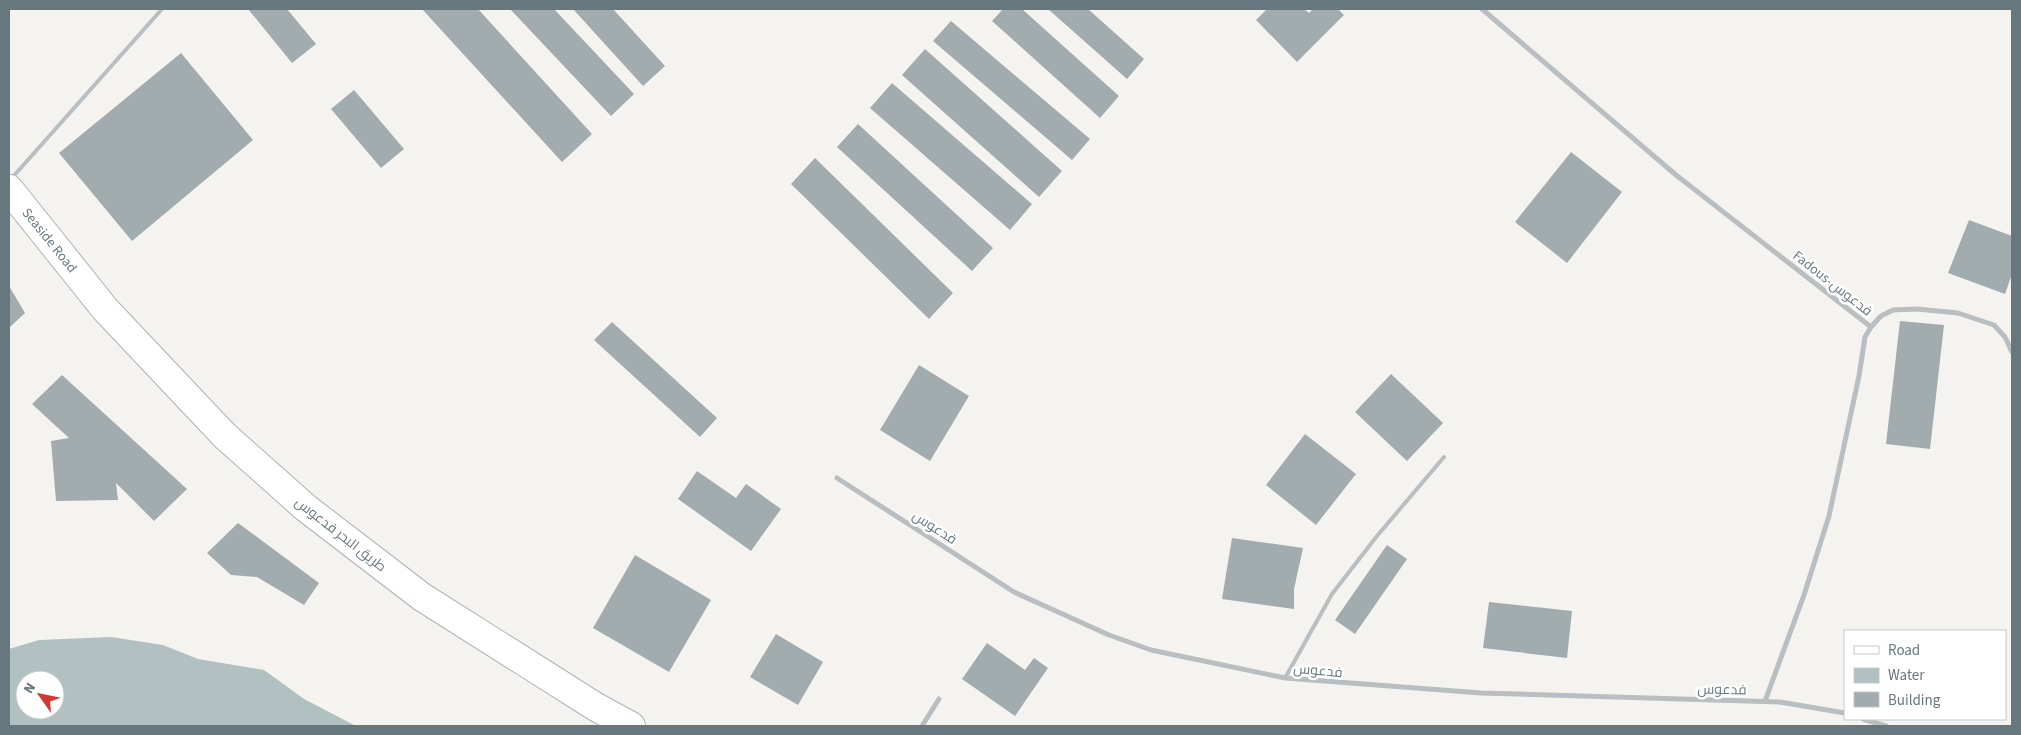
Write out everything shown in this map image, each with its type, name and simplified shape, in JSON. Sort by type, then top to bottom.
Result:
[{"type":"main road","name":"Seaside Road","points":[[9,189],[91,291]]},
{"type":"main road","name":"طريق البحر فدعوس","points":[[91,291],[104,309],[225,436],[306,508],[422,597],[596,707],[631,726]]},
{"type":"street","name":"Fadous-فدعوس","points":[[1482,9],[1676,175],[1871,327],[1866,337],[1829,516],[1804,595],[1765,701]]},
{"type":"street","points":[[1871,327],[1881,316],[1892,310],[1917,309],[1958,313],[1994,325],[2005,337],[2012,352]]},
{"type":"street","name":"فدعوس","points":[[838,478],[1014,592],[1075,621],[1151,650],[1285,678],[1481,693],[1765,701],[1802,704],[1844,713]]},
{"type":"street","points":[[922,726],[939,699]]},
{"type":"street","points":[[1866,720],[1886,726]]},
{"type":"lane","points":[[9,181],[162,9]]},
{"type":"lane","points":[[1285,678],[1332,594],[1377,536],[1444,457]]},
{"type":"water","points":[[111,637],[163,645],[198,659],[264,670],[304,699],[356,726],[9,726],[9,649],[39,640]]},
{"type":"building","points":[[248,9],[287,9],[316,44],[292,63]]},
{"type":"building","points":[[422,9],[478,9],[592,134],[562,162]]},
{"type":"building","points":[[510,9],[554,9],[634,94],[611,116]]},
{"type":"building","points":[[573,9],[613,9],[665,66],[643,86]]},
{"type":"building","points":[[1003,9],[1022,9],[1119,96],[1100,118],[992,21]]},
{"type":"building","points":[[1048,9],[1088,9],[1144,59],[1127,79]]},
{"type":"building","points":[[1267,9],[1304,9],[1309,13],[1313,9],[1338,9],[1344,15],[1297,62],[1256,20]]},
{"type":"building","points":[[951,21],[1090,139],[1072,160],[933,41]]},
{"type":"building","points":[[925,49],[1062,171],[1039,197],[902,75]]},
{"type":"building","points":[[181,53],[253,140],[132,241],[59,153]]},
{"type":"building","points":[[892,83],[1032,204],[1010,230],[870,108]]},
{"type":"building","points":[[354,90],[404,149],[381,168],[331,109]]},
{"type":"building","points":[[858,124],[993,248],[972,271],[837,147]]},
{"type":"building","points":[[1571,152],[1622,192],[1567,263],[1515,222]]},
{"type":"building","points":[[815,158],[953,293],[929,319],[791,184]]},
{"type":"building","points":[[1969,220],[2012,236],[2012,274],[2005,294],[1948,273]]},
{"type":"building","points":[[9,286],[25,313],[9,328]]},
{"type":"building","points":[[1900,321],[1944,325],[1930,449],[1886,444]]},
{"type":"building","points":[[612,322],[717,418],[700,437],[594,340]]},
{"type":"building","points":[[919,365],[969,396],[930,461],[880,430]]},
{"type":"building","points":[[1391,374],[1443,423],[1407,461],[1355,412]]},
{"type":"building","points":[[62,375],[187,489],[154,521],[116,483],[118,500],[56,501],[51,441],[69,438],[32,404]]},
{"type":"building","points":[[1305,434],[1356,474],[1316,525],[1266,485]]},
{"type":"building","points":[[697,471],[736,498],[746,484],[781,509],[751,551],[678,499]]},
{"type":"building","points":[[238,523],[319,583],[304,605],[257,577],[231,575],[207,553]]},
{"type":"building","points":[[1232,538],[1303,548],[1294,589],[1294,609],[1222,599]]},
{"type":"building","points":[[1387,545],[1407,559],[1355,634],[1335,620]]},
{"type":"building","points":[[635,555],[711,600],[669,672],[593,628]]},
{"type":"building","points":[[1489,602],[1572,611],[1567,658],[1483,648]]},
{"type":"building","points":[[776,634],[823,662],[798,705],[750,677]]},
{"type":"building","points":[[987,643],[1025,670],[1034,658],[1048,668],[1015,716],[962,679]]}]
